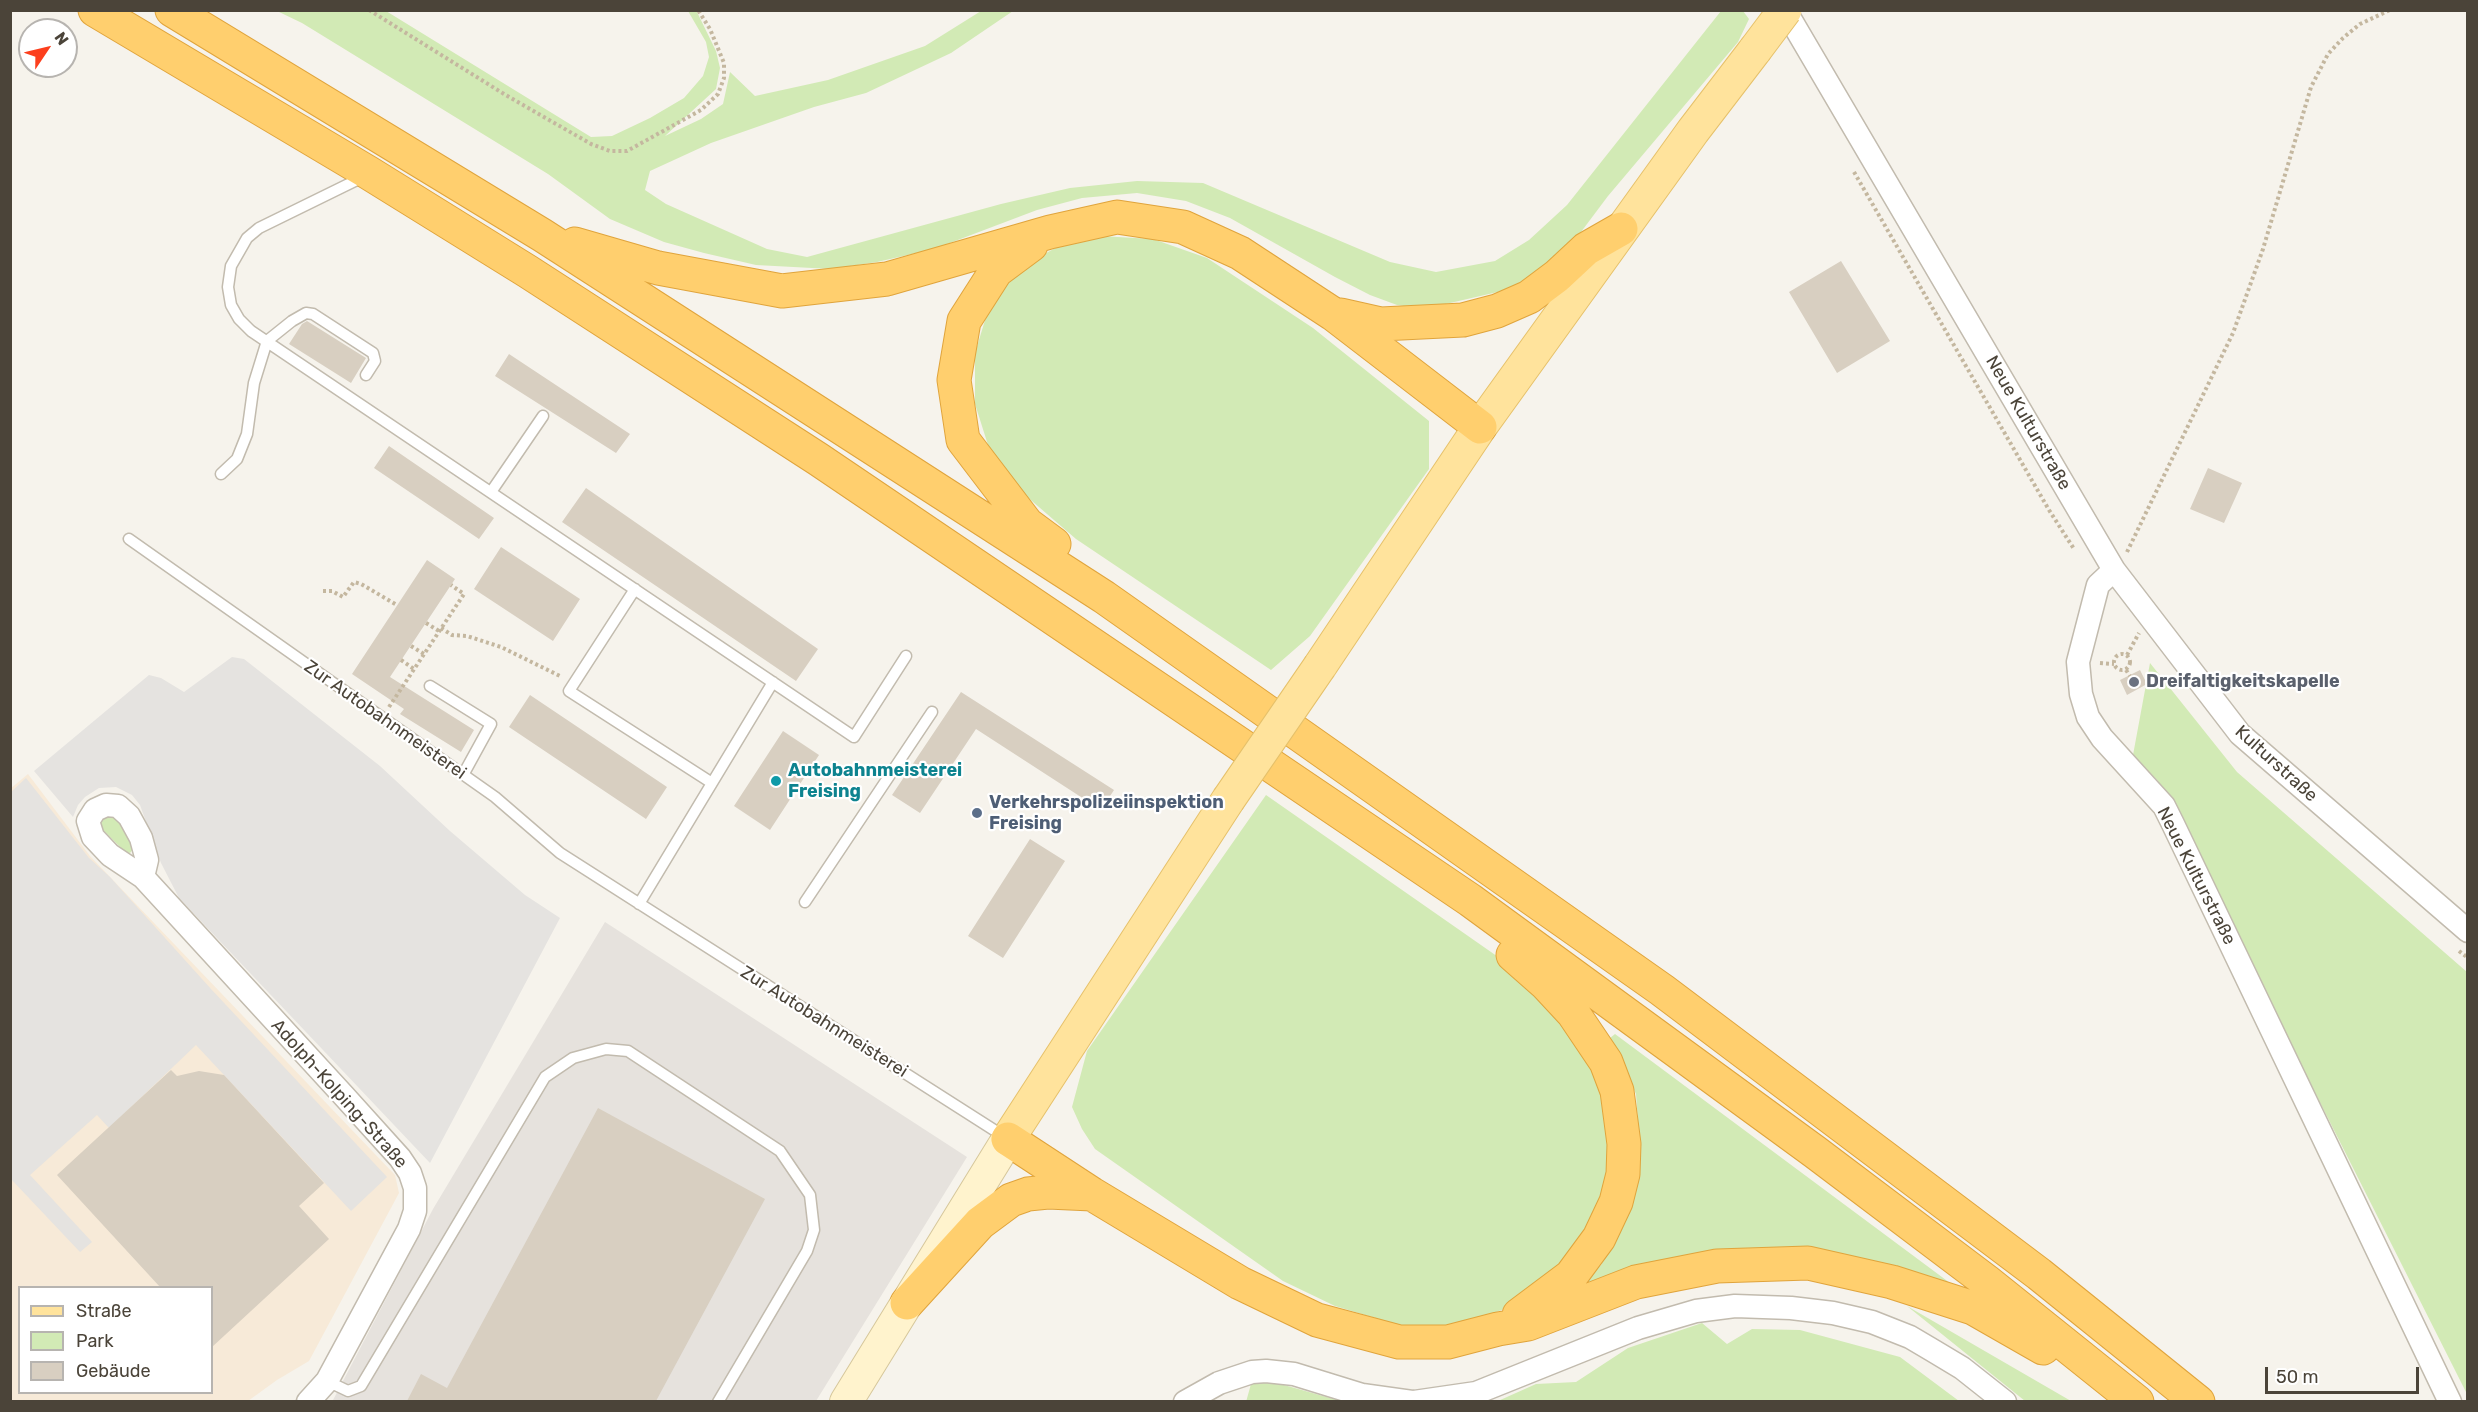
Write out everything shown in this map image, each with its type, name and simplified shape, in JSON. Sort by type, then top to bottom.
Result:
[{"type":"highway","points":[[95,10],[527,271],[818,459],[1470,900],[1986,1281],[2137,1401]]},
{"type":"highway","points":[[172,10],[542,235],[1104,597],[1662,990],[2040,1274],[2198,1401]]},
{"type":"highway","points":[[542,235],[658,268],[783,291],[887,279],[1050,232],[1117,217],[1183,227],[1240,253],[1333,314],[1480,427]]},
{"type":"highway","points":[[1333,314],[1381,324],[1463,320],[1497,310],[1529,297],[1557,276],[1586,249],[1621,229]]},
{"type":"highway","points":[[1050,232],[996,271],[964,321],[954,380],[963,440],[1027,524],[1082,565],[1104,597]]},
{"type":"highway","points":[[1470,900],[1495,939],[1547,985],[1591,1037],[1606,1062],[1617,1091],[1624,1144],[1623,1174],[1616,1202],[1599,1238],[1571,1276],[1498,1329]]},
{"type":"highway","points":[[1008,1139],[1092,1194],[1240,1283],[1317,1320],[1399,1342],[1448,1342],[1528,1324],[1636,1282],[1717,1266],[1808,1263],[1892,1282],[1973,1308],[2037,1344],[2110,1401]]},
{"type":"highway","points":[[907,1303],[980,1223],[1011,1200],[1028,1194],[1048,1192],[1092,1194]]},
{"type":"main road","points":[[846,1401],[1008,1139],[1228,800],[1480,427],[1621,229],[1785,10]]},
{"type":"street","name":"Neue Kulturstraße","points":[[1785,10],[2114,570],[2098,585],[2078,662],[2080,694],[2088,717],[2102,738],[2164,806],[2450,1401]]},
{"type":"street","name":"Kulturstraße","points":[[2114,570],[2240,734],[2468,931]]},
{"type":"street","name":"Adolph-Kolping-Straße","points":[[143,877],[352,1105],[410,1173],[415,1188],[415,1211],[409,1228],[327,1381],[308,1401]]},
{"type":"street","points":[[1185,1401],[1219,1383],[1252,1372],[1266,1371],[1294,1374],[1362,1395],[1413,1401],[1455,1398],[1476,1393],[1638,1328],[1696,1311],[1742,1306],[1811,1310],[1872,1322],[1910,1337],[1932,1350],[1962,1368],[2005,1401]]},
{"type":"lane","points":[[369,174],[259,228],[247,238],[231,266],[228,287],[231,305],[239,319],[267,341],[854,737],[906,656]]},
{"type":"lane","points":[[221,474],[237,459],[247,434],[254,383],[267,341],[292,321],[306,313],[313,314],[373,353],[375,361],[366,375]]},
{"type":"lane","points":[[491,492],[543,416]]},
{"type":"lane","name":"Zur Autobahnmeisterei","points":[[129,539],[495,797],[560,853],[1008,1139]]},
{"type":"lane","points":[[635,589],[569,691],[712,783]]},
{"type":"lane","points":[[639,904],[773,682]]},
{"type":"lane","points":[[430,686],[492,724],[463,775]]},
{"type":"lane","points":[[805,902],[932,711]]},
{"type":"lane","points":[[327,1381],[348,1391],[362,1386],[545,1077],[573,1058],[606,1049],[628,1051],[780,1151],[810,1195],[814,1230],[807,1251],[718,1401]]},
{"type":"path","points":[[369,10],[504,94],[591,144],[610,151],[627,151],[701,110],[718,94],[723,78],[724,63],[710,29],[698,10]]},
{"type":"path","points":[[2114,570],[2131,547],[2233,333],[2263,249],[2311,87],[2328,54],[2343,38],[2360,24],[2390,10]]},
{"type":"path","points":[[323,591],[332,591],[343,597],[354,582],[397,605]]},
{"type":"path","points":[[382,717],[464,594],[450,585]]},
{"type":"path","points":[[426,623],[452,635],[467,636],[501,646],[548,668],[573,684]]},
{"type":"path","points":[[2127,655],[2139,633]]},
{"type":"path","points":[[411,646],[424,654]]},
{"type":"path","points":[[2126,670],[2116,669],[2114,663],[2117,655],[2127,655]]},
{"type":"path","points":[[2126,670],[2131,662],[2127,655]]},
{"type":"path","points":[[401,660],[414,669]]},
{"type":"path","points":[[2126,670],[2130,676]]},
{"type":"shaded area","points":[[232,657],[244,659],[380,766],[450,831],[525,895],[560,918],[430,1163],[179,898],[161,863],[140,805],[132,795],[116,787],[99,788],[85,797],[78,805],[73,817],[34,771],[149,675],[161,678],[184,692]]},
{"type":"shaded area","points":[[28,774],[90,856],[395,1175],[399,1193],[309,1361],[248,1401],[11,1401],[10,789]]},
{"type":"shaded area","points":[[26,778],[89,858],[110,877],[387,1177],[351,1211],[196,1045],[109,1128],[97,1115],[30,1175],[92,1242],[80,1252],[11,1179],[10,793]]},
{"type":"shaded area","points":[[605,922],[967,1157],[816,1401],[332,1402],[433,1209]]},
{"type":"green space","points":[[277,11],[386,11],[591,137],[612,136],[650,118],[684,98],[703,76],[709,57],[706,42],[688,11],[697,12],[716,51],[720,68],[716,89],[665,136],[701,119],[723,104],[730,72],[755,96],[828,80],[925,46],[981,11],[1013,11],[951,53],[866,93],[814,107],[711,143],[650,171],[645,190],[666,204],[767,249],[807,257],[1001,204],[1070,188],[1137,181],[1203,183],[1390,262],[1436,272],[1495,261],[1529,240],[1567,205],[1721,11],[1743,11],[1749,19],[1738,42],[1608,196],[1572,244],[1536,275],[1502,291],[1424,309],[1397,305],[1370,295],[1230,218],[1186,201],[1137,193],[1082,198],[1037,210],[934,249],[877,262],[831,269],[756,265],[704,253],[664,242],[610,219],[548,174],[302,23]]},
{"type":"green space","points":[[1100,236],[1153,239],[1207,258],[1313,328],[1429,421],[1429,469],[1310,636],[1271,670],[1076,539],[1018,489],[988,445],[975,404],[975,353],[986,317],[1007,284],[1033,260],[1063,244]]},
{"type":"green space","points":[[2150,663],[2237,772],[2467,972],[2467,1394],[2158,781],[2133,755]]},
{"type":"green space","points":[[1266,795],[1534,982],[1574,1024],[1612,1103],[1608,1195],[1557,1276],[1512,1306],[1470,1322],[1412,1329],[1335,1306],[1283,1281],[1095,1149],[1082,1129],[1072,1107],[1087,1051]]},
{"type":"green space","points":[[114,815],[121,823],[134,848],[130,853],[125,852],[103,830],[101,823],[104,818]]},
{"type":"green space","points":[[1615,1034],[1950,1283],[1888,1267],[1793,1250],[1556,1306],[1601,1265],[1626,1212],[1640,1151],[1636,1094],[1610,1038]]},
{"type":"green space","points":[[1907,1306],[2071,1401],[2025,1401]]},
{"type":"green space","points":[[1702,1323],[1727,1344],[1752,1329],[1800,1330],[1900,1357],[1959,1401],[1498,1401],[1536,1384],[1576,1382],[1628,1348]]},
{"type":"green space","points":[[1270,1381],[1337,1401],[1246,1402],[1251,1384]]},
{"type":"building","points":[[1841,261],[1890,341],[1837,373],[1789,292]]},
{"type":"building","points":[[307,321],[366,358],[351,383],[289,344],[302,324]]},
{"type":"building","points":[[509,354],[630,434],[616,453],[495,376]]},
{"type":"building","points":[[389,446],[494,518],[479,539],[374,468]]},
{"type":"building","points":[[2208,468],[2242,483],[2224,523],[2190,509]]},
{"type":"building","points":[[586,488],[818,649],[796,681],[562,522]]},
{"type":"building","points":[[501,547],[580,599],[553,641],[474,589]]},
{"type":"building","points":[[427,560],[455,579],[390,677],[474,730],[461,752],[400,714],[404,709],[352,674]]},
{"type":"building","name":"Dreifaltigkeitskapelle","points":[[2140,670],[2147,684],[2127,695],[2120,680]]},
{"type":"building","points":[[961,692],[1114,790],[1101,810],[976,729],[920,813],[892,795]]},
{"type":"building","points":[[530,695],[667,787],[646,819],[509,727]]},
{"type":"building","name":"Autobahnmeisterei Freising","points":[[783,731],[819,755],[770,830],[734,806]]},
{"type":"building","points":[[1030,839],[1065,861],[1003,958],[968,936]]},
{"type":"building","points":[[171,1070],[177,1076],[199,1071],[224,1075],[324,1183],[299,1206],[329,1239],[213,1346],[213,1286],[159,1286],[57,1175]]},
{"type":"building","points":[[598,1108],[765,1199],[656,1401],[407,1401],[421,1374],[447,1388]]},
{"type":"place","name":"Dreifaltigkeitskapelle","points":[[2134,682]]},
{"type":"place","name":"Autobahnmeisterei Freising","points":[[776,781]]},
{"type":"place","name":"Verkehrspolizeiinspektion Freising","points":[[977,813]]}]
